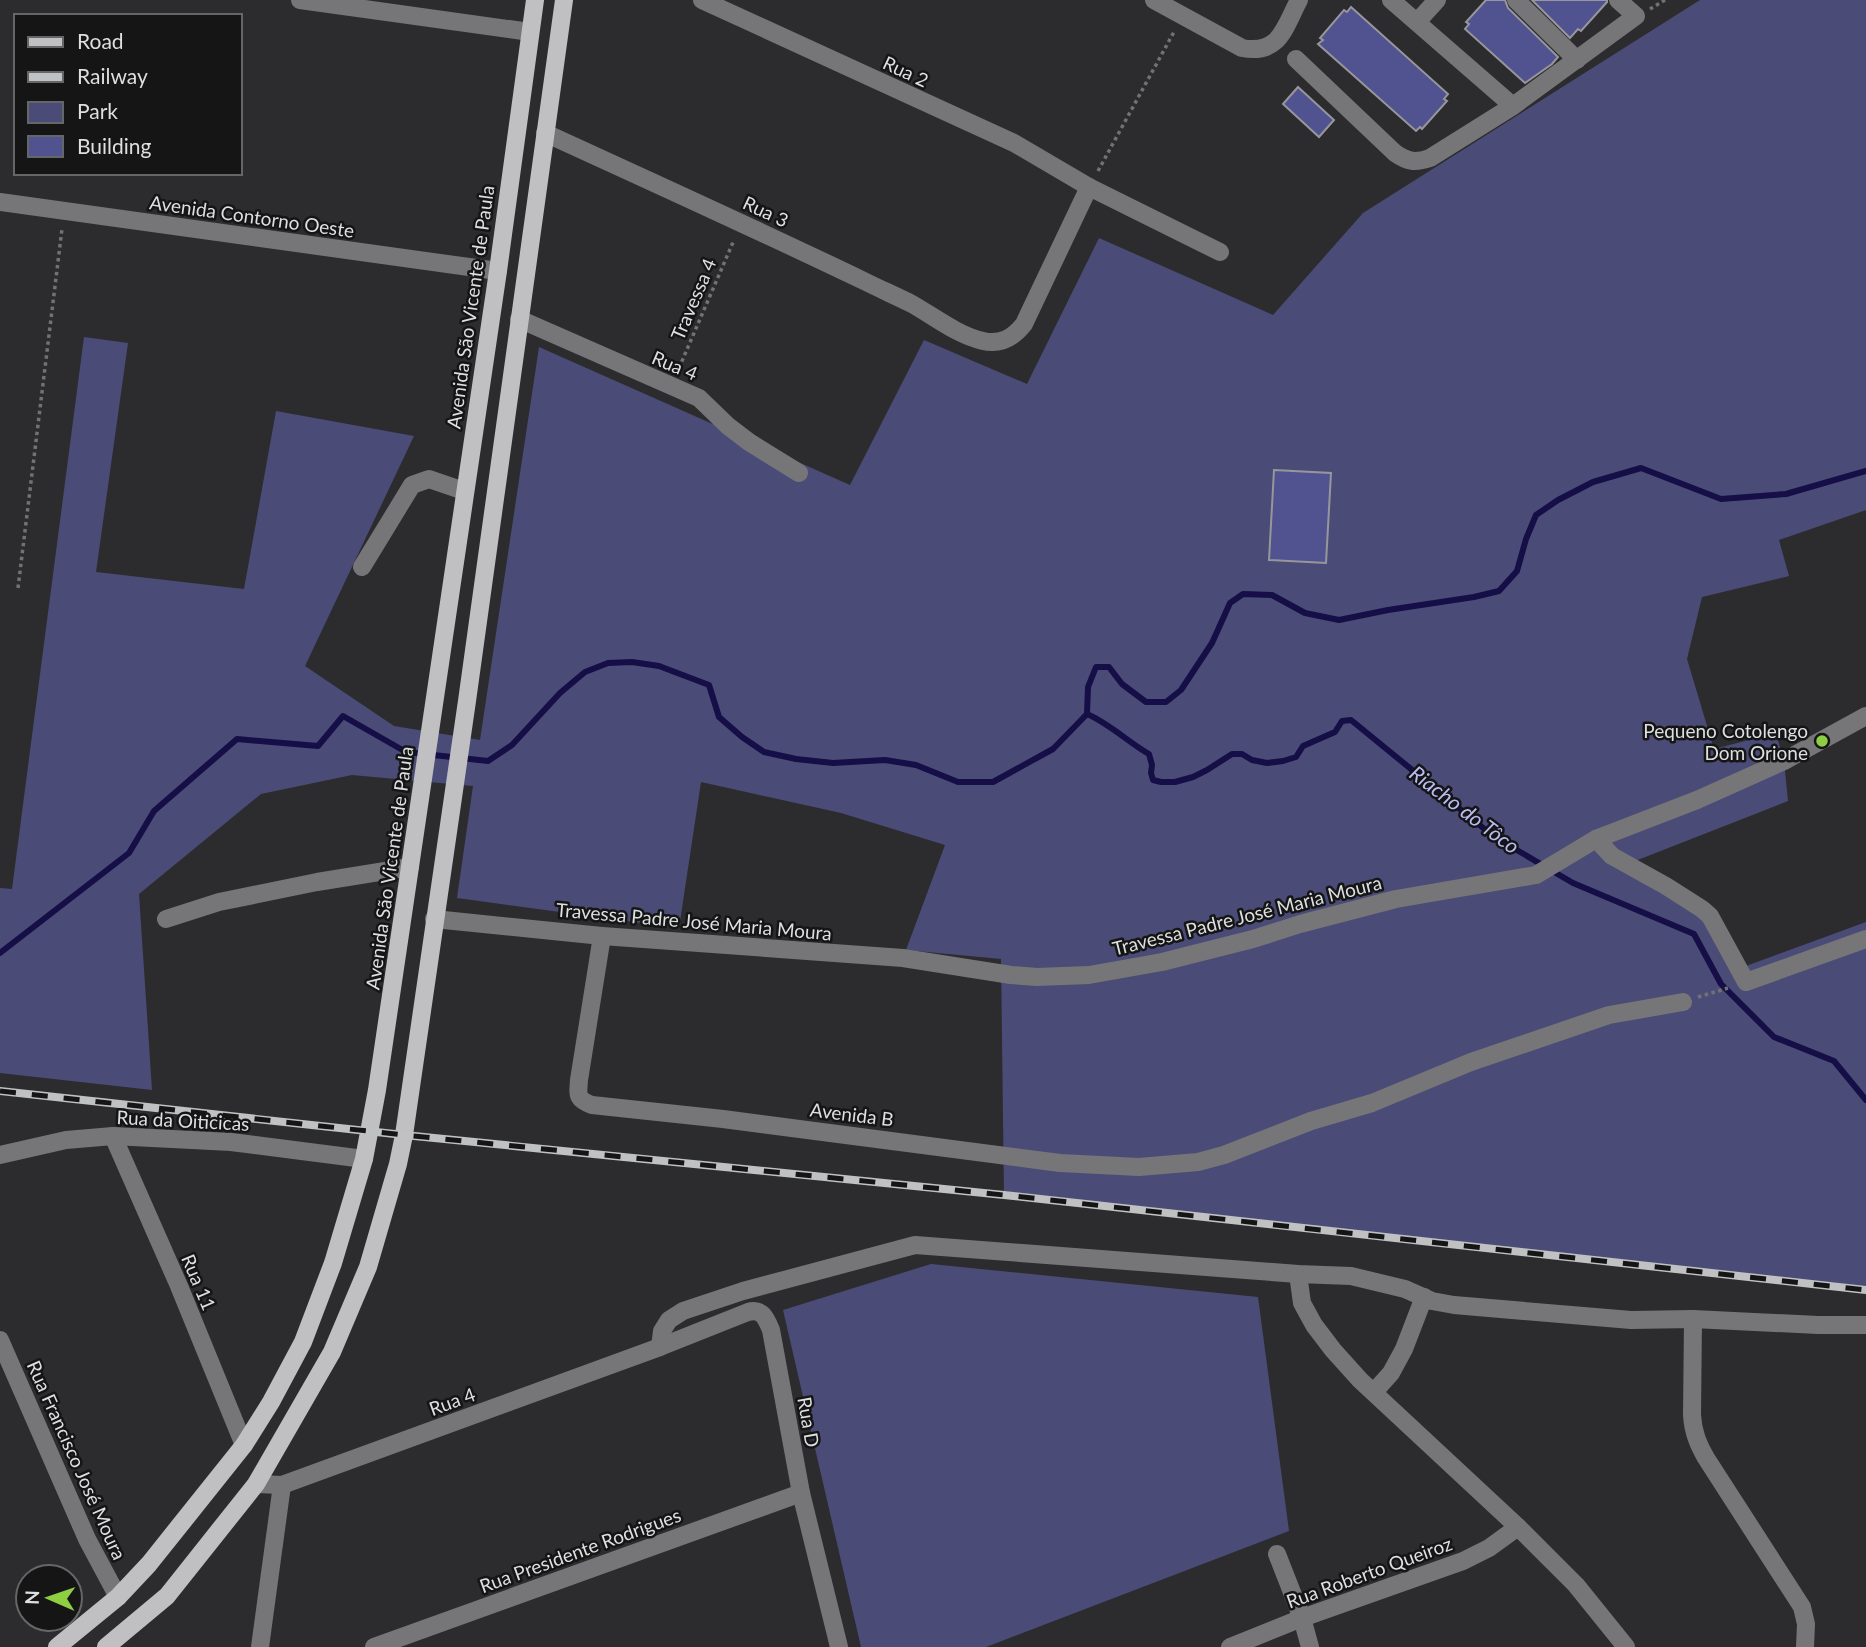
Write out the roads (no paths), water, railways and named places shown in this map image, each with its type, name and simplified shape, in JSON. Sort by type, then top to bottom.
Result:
[{"type":"main road","name":"Avenida São Vicente de Paula","points":[[57,1647],[118,1597],[149,1564],[244,1445],[303,1342],[333,1263],[364,1159],[377,1090],[436,694],[535,0]]},
{"type":"main road","points":[[117,1643],[167,1596],[256,1484],[332,1352],[368,1267],[398,1164],[467,701],[564,0]]},
{"type":"main road","points":[[457,545],[488,550]]},
{"type":"street","points":[[300,0],[530,32]]},
{"type":"street","name":"Rua 2","points":[[702,0],[1014,143],[1089,187],[1220,252]]},
{"type":"street","points":[[1154,0],[1242,48],[1258,51],[1270,46],[1280,36],[1299,0]]},
{"type":"street","points":[[1391,0],[1513,106]]},
{"type":"street","points":[[1417,22],[1437,0]]},
{"type":"street","points":[[1516,0],[1577,60]]},
{"type":"street","points":[[1296,59],[1395,153],[1406,161],[1417,162],[1430,158],[1513,106],[1636,16],[1618,0]]},
{"type":"street","name":"Rua 3","points":[[545,133],[741,222],[909,303],[965,335],[984,341],[1007,340],[1024,324],[1089,187]]},
{"type":"street","name":"Avenida Contorno Oeste","points":[[0,202],[498,271]]},
{"type":"street","name":"Rua 4","points":[[519,319],[699,398],[738,434],[799,473]]},
{"type":"street","points":[[362,567],[412,485],[429,479],[464,491]]},
{"type":"street","name":"Travessa Padre José Maria Moura","points":[[435,919],[602,936],[904,958],[1011,975],[1089,975],[1162,962],[1396,899],[1536,875],[1595,839],[1697,800],[1784,761],[1866,716]]},
{"type":"street","points":[[1595,839],[1612,856],[1666,886],[1710,916],[1746,982],[1866,939]]},
{"type":"street","points":[[166,919],[219,902],[410,867]]},
{"type":"street","name":"Avenida B","points":[[602,936],[579,1080],[578,1094],[582,1101],[592,1105],[749,1122],[1060,1163],[1139,1167],[1198,1162],[1224,1155],[1311,1121],[1372,1103],[1471,1062],[1596,1020],[1683,1002]]},
{"type":"street","name":"Rua da Oiticicas","points":[[0,1155],[66,1140],[113,1136],[230,1142],[364,1159]]},
{"type":"street","name":"Rua 11","points":[[113,1136],[179,1286],[244,1445]]},
{"type":"street","points":[[660,1347],[662,1331],[669,1320],[684,1311],[743,1291],[915,1245],[1351,1276],[1405,1289],[1432,1301],[1454,1305],[1631,1320],[1693,1319],[1866,1325]]},
{"type":"street","points":[[1298,1274],[1302,1303],[1333,1350],[1576,1584],[1626,1647]]},
{"type":"street","points":[[1374,1392],[1391,1373],[1404,1349],[1424,1297]]},
{"type":"street","name":"Rua D","points":[[660,1347],[754,1310],[760,1312],[772,1330],[801,1493],[839,1647]]},
{"type":"street","points":[[1693,1319],[1692,1415],[1697,1441],[1802,1607],[1807,1624],[1805,1647]]},
{"type":"street","name":"Rua Francisco José Moura","points":[[0,1340],[88,1538],[118,1597]]},
{"type":"street","name":"Rua 4","points":[[256,1484],[282,1485],[660,1347]]},
{"type":"street","points":[[260,1647],[282,1485]]},
{"type":"street","name":"Rua Presidente Rodrigues","points":[[374,1647],[801,1493]]},
{"type":"street","name":"Rua Roberto Queiroz","points":[[1230,1647],[1302,1618],[1463,1561],[1489,1548],[1518,1527]]},
{"type":"street","points":[[1277,1553],[1310,1647]]},
{"type":"waterway","points":[[0,953],[129,853],[154,811],[237,739],[318,746],[343,716],[406,752],[488,761],[512,745],[560,693],[585,672],[608,663],[632,662],[659,666],[709,685],[719,717],[764,752],[833,763],[885,760],[916,765],[958,782],[993,782],[1053,749],[1087,714],[1088,687],[1096,667],[1109,667],[1122,684],[1146,702],[1166,702],[1181,690],[1212,643],[1230,603],[1243,594],[1272,595],[1305,613],[1339,620],[1474,597],[1499,591],[1517,571],[1536,515],[1593,482],[1641,468],[1721,499],[1786,494],[1866,471]]},
{"type":"waterway","name":"Riacho do Tôco","points":[[1087,714],[1149,754],[1153,780],[1161,782],[1175,782],[1193,777],[1232,754],[1242,754],[1252,760],[1267,763],[1296,757],[1303,746],[1335,732],[1342,721],[1351,720],[1493,836],[1573,883],[1694,934],[1721,984],[1774,1037],[1834,1061],[1866,1100]]},
{"type":"railway","points":[[0,1091],[404,1135],[1004,1195],[1866,1290]]},
{"type":"place","name":"Pequeno Cotolengo Dom Orione","points":[[1822,741]]}]
